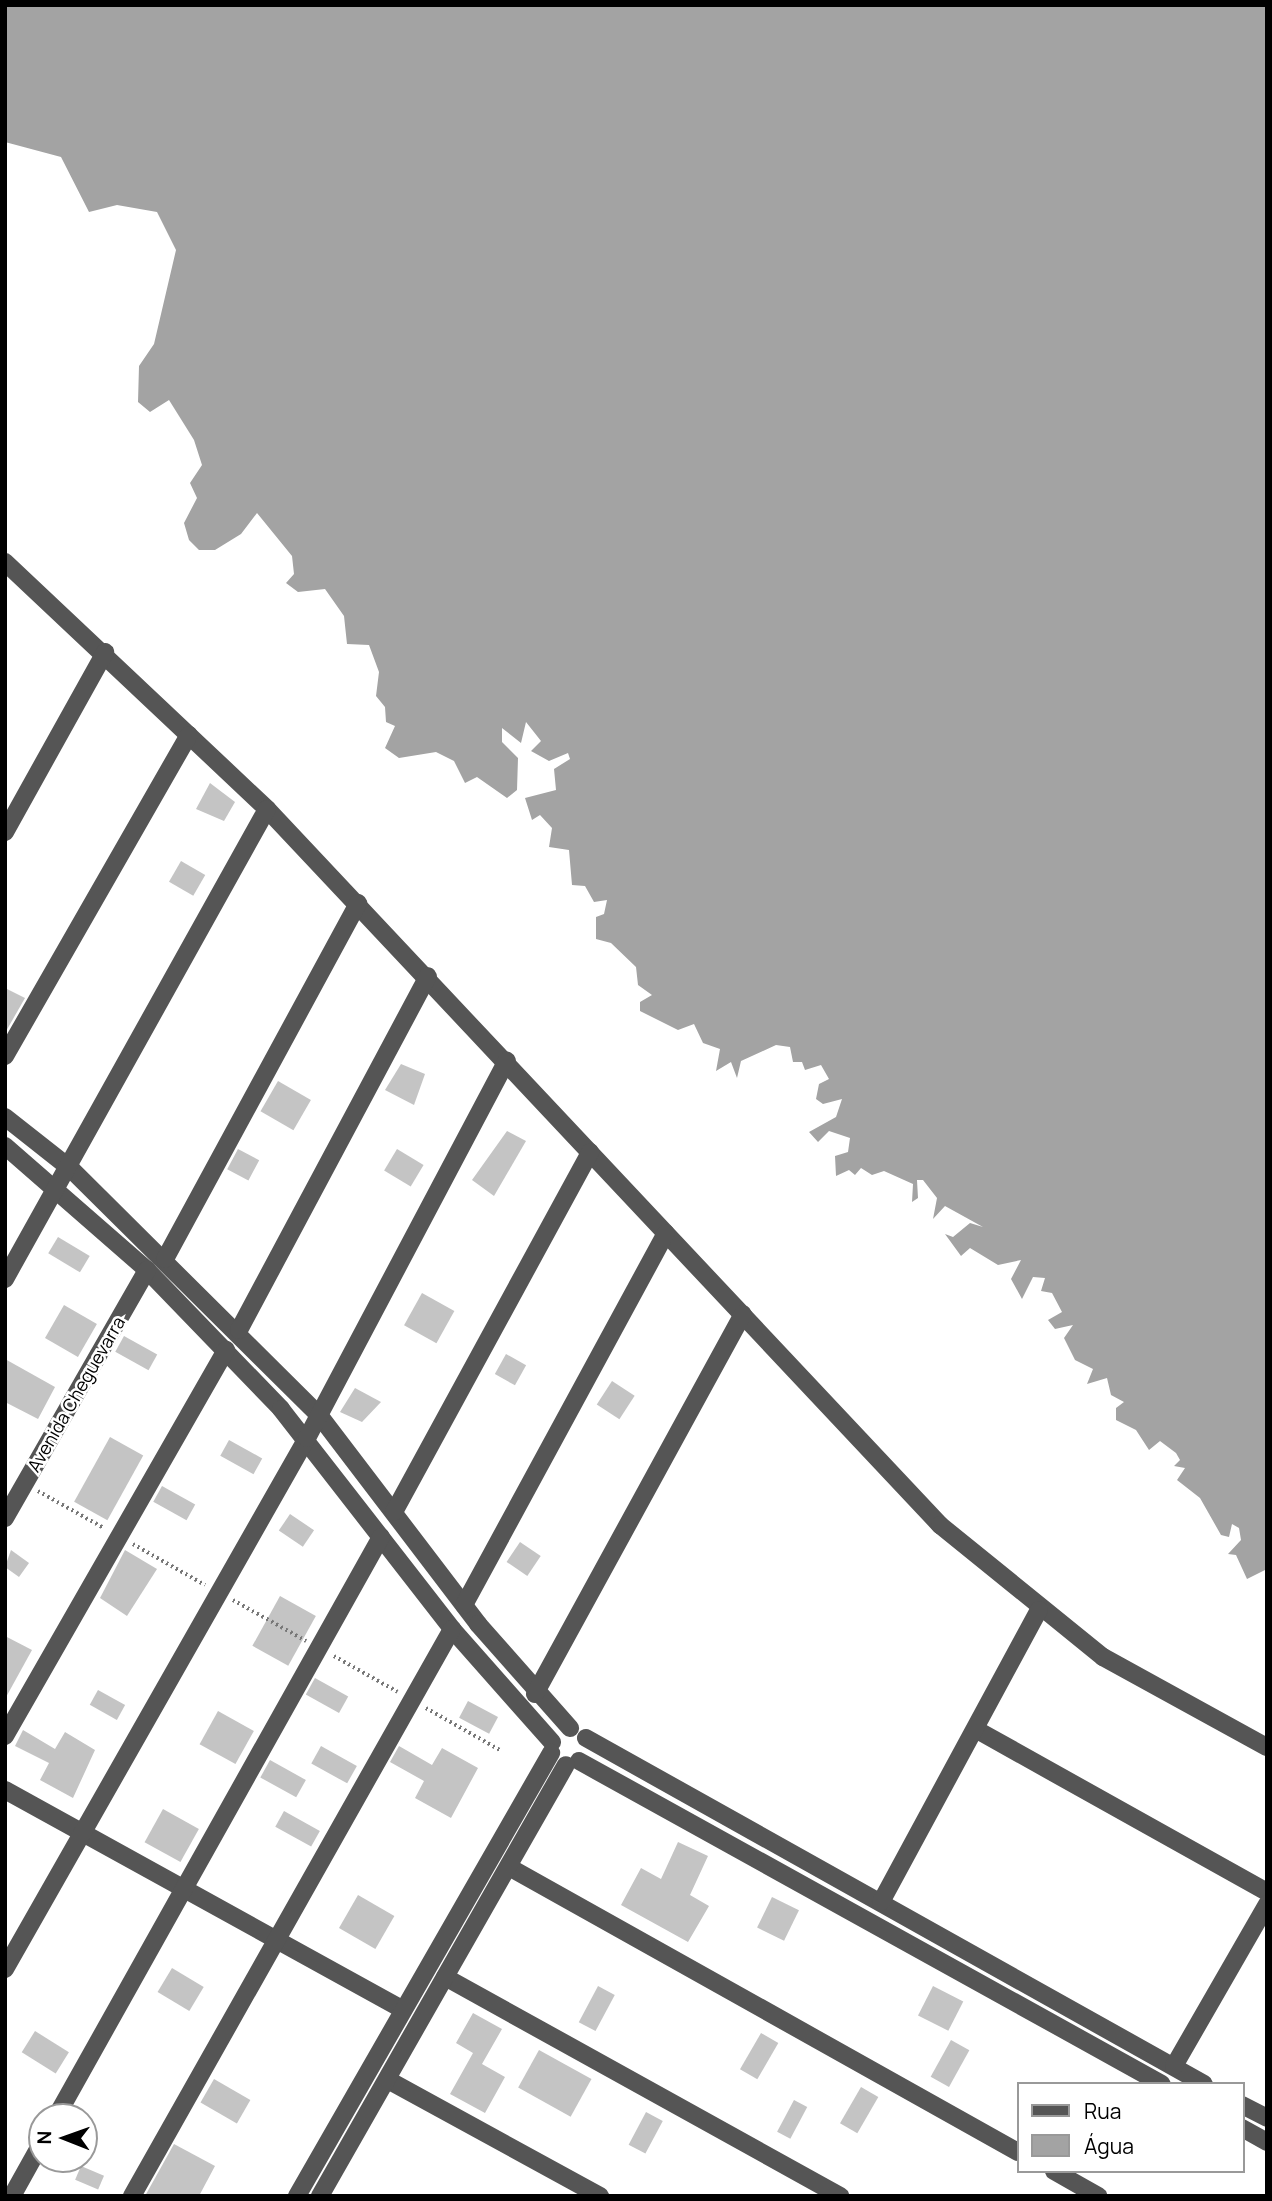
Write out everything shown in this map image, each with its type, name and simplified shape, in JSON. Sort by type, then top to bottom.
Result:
[{"type":"street","points":[[5,588],[10,567],[105,652],[267,809],[428,976],[940,1525],[1039,1610],[1142,1682],[1267,1747]]},
{"type":"street","points":[[5,832],[105,652]]},
{"type":"street","points":[[5,1056],[189,735]]},
{"type":"street","points":[[5,1279],[72,1170],[267,809]]},
{"type":"street","points":[[165,1259],[358,903]]},
{"type":"street","points":[[239,1329],[428,976]]},
{"type":"street","points":[[5,1969],[216,1591],[307,1438],[507,1061]]},
{"type":"street","points":[[5,1117],[72,1170],[239,1329],[319,1415],[535,1694],[570,1728],[1201,2082]]},
{"type":"street","points":[[5,1146],[60,1191],[147,1270],[307,1438],[452,1629],[551,1747],[573,1763],[1158,2082]]},
{"type":"street","points":[[394,1512],[590,1152]]},
{"type":"street","points":[[464,1605],[666,1233]]},
{"type":"street","name":"Avenida Cheguevarra","points":[[5,1518],[147,1270]]},
{"type":"street","points":[[535,1694],[743,1314]]},
{"type":"street","points":[[5,1736],[117,1535],[226,1350]]},
{"type":"street","points":[[64,2103],[316,1646],[381,1537]]},
{"type":"street","points":[[881,1902],[977,1730],[1039,1610]]},
{"type":"street","points":[[132,2196],[409,1698],[452,1629]]},
{"type":"street","points":[[297,2196],[551,1747],[558,1729],[570,1728]]},
{"type":"street","points":[[977,1730],[1267,1892]]},
{"type":"street","points":[[320,2196],[586,1738]]},
{"type":"street","points":[[5,1790],[402,2009]]},
{"type":"street","points":[[509,1867],[1016,2151]]},
{"type":"street","points":[[1174,2066],[1267,1904]]},
{"type":"street","points":[[445,1977],[840,2196]]},
{"type":"street","points":[[388,2080],[600,2196]]},
{"type":"street","points":[[1244,2106],[1267,2118]]},
{"type":"street","points":[[1244,2129],[1267,2142]]},
{"type":"street","points":[[12,2196],[28,2167]]},
{"type":"street","points":[[1058,2173],[1098,2196]]},
{"type":"path","points":[[24,1484],[500,1750]]},
{"type":"water","points":[[5,5],[1267,5],[1267,1569],[1247,1579],[1236,1555],[1228,1554],[1241,1540],[1239,1528],[1232,1524],[1229,1537],[1221,1535],[1200,1498],[1177,1480],[1185,1468],[1174,1466],[1180,1460],[1176,1453],[1160,1441],[1149,1450],[1136,1430],[1116,1420],[1116,1408],[1124,1402],[1111,1395],[1107,1378],[1087,1384],[1093,1369],[1075,1360],[1064,1338],[1073,1325],[1055,1329],[1048,1320],[1062,1312],[1052,1293],[1041,1291],[1045,1278],[1033,1277],[1022,1299],[1011,1279],[1021,1260],[998,1265],[970,1248],[961,1256],[945,1234],[953,1237],[970,1223],[983,1227],[945,1206],[933,1219],[937,1198],[923,1180],[917,1180],[918,1198],[912,1202],[913,1184],[884,1171],[872,1175],[861,1168],[855,1175],[849,1170],[836,1176],[835,1156],[848,1152],[850,1138],[829,1131],[818,1142],[809,1132],[836,1117],[842,1099],[823,1104],[816,1099],[819,1084],[829,1079],[821,1065],[805,1070],[802,1062],[793,1062],[790,1047],[776,1045],[741,1061],[737,1078],[731,1062],[716,1071],[720,1049],[703,1043],[694,1024],[678,1030],[640,1011],[640,1002],[652,995],[638,985],[636,967],[611,943],[596,939],[596,917],[604,914],[607,900],[594,902],[585,886],[572,885],[569,850],[549,847],[552,828],[540,815],[532,820],[525,798],[556,790],[554,769],[570,759],[568,753],[549,761],[531,751],[541,741],[526,722],[521,743],[502,728],[502,742],[518,758],[517,790],[507,798],[477,777],[465,783],[454,761],[436,752],[399,758],[385,748],[395,726],[386,722],[385,707],[376,696],[379,672],[369,645],[347,644],[344,616],[325,589],[298,592],[286,583],[294,574],[292,556],[257,513],[241,534],[215,550],[199,550],[189,540],[184,523],[197,498],[190,483],[202,465],[194,440],[169,400],[150,412],[138,402],[139,366],[154,344],[176,250],[157,212],[117,205],[89,212],[61,157],[5,142]]},
{"type":"building","points":[[210,783],[235,802],[224,821],[196,809]]},
{"type":"building","points":[[181,861],[205,875],[193,896],[169,882]]},
{"type":"building","points":[[5,988],[25,998],[5,1033]]},
{"type":"building","points":[[401,1064],[425,1074],[414,1105],[385,1090]]},
{"type":"building","points":[[278,1081],[311,1100],[293,1130],[260,1111]]},
{"type":"building","points":[[507,1131],[526,1141],[494,1196],[472,1180]]},
{"type":"building","points":[[238,1149],[259,1160],[248,1181],[227,1169]]},
{"type":"building","points":[[397,1149],[424,1165],[411,1186],[384,1170]]},
{"type":"building","points":[[58,1237],[90,1256],[80,1272],[48,1253]]},
{"type":"building","points":[[422,1293],[454,1311],[436,1343],[404,1325]]},
{"type":"building","points":[[64,1305],[97,1324],[78,1357],[45,1338]]},
{"type":"building","points":[[124,1336],[157,1354],[149,1370],[115,1352]]},
{"type":"building","points":[[506,1354],[526,1365],[515,1385],[495,1374]]},
{"type":"building","points":[[5,1359],[55,1387],[38,1419],[5,1402]]},
{"type":"building","points":[[612,1381],[635,1396],[619,1419],[597,1404]]},
{"type":"building","points":[[355,1388],[381,1402],[362,1422],[340,1412]]},
{"type":"building","points":[[110,1437],[143,1455],[107,1520],[74,1502]]},
{"type":"building","points":[[229,1440],[262,1458],[254,1474],[220,1456]]},
{"type":"building","points":[[162,1486],[195,1504],[187,1520],[153,1502]]},
{"type":"building","points":[[290,1514],[314,1530],[303,1547],[279,1531]]},
{"type":"building","points":[[520,1542],[541,1556],[527,1576],[507,1562]]},
{"type":"building","points":[[11,1550],[29,1563],[19,1577],[5,1567]]},
{"type":"building","points":[[125,1550],[157,1569],[127,1616],[100,1598]]},
{"type":"building","points":[[280,1596],[316,1616],[288,1666],[252,1646]]},
{"type":"building","points":[[5,1636],[32,1650],[5,1699]]},
{"type":"building","points":[[315,1678],[348,1696],[339,1713],[306,1695]]},
{"type":"building","points":[[98,1690],[125,1705],[117,1720],[90,1705]]},
{"type":"building","points":[[468,1701],[498,1717],[489,1734],[459,1718]]},
{"type":"building","points":[[218,1711],[254,1731],[235,1764],[200,1744]]},
{"type":"building","points":[[23,1730],[55,1749],[65,1732],[95,1750],[73,1798],[40,1780],[49,1763],[15,1746]]},
{"type":"building","points":[[321,1746],[357,1766],[347,1783],[311,1763]]},
{"type":"building","points":[[399,1746],[432,1765],[442,1748],[478,1768],[451,1818],[415,1798],[424,1781],[390,1762]]},
{"type":"building","points":[[270,1760],[306,1780],[296,1797],[260,1777]]},
{"type":"building","points":[[163,1809],[199,1829],[180,1862],[145,1842]]},
{"type":"building","points":[[284,1811],[320,1831],[311,1847],[275,1827]]},
{"type":"building","points":[[678,1842],[708,1856],[690,1895],[709,1906],[688,1942],[621,1905],[641,1868],[661,1879]]},
{"type":"building","points":[[358,1895],[394,1916],[375,1949],[339,1928]]},
{"type":"building","points":[[772,1897],[799,1910],[784,1941],[757,1928]]},
{"type":"building","points":[[172,1968],[204,1987],[189,2011],[158,1992]]},
{"type":"building","points":[[598,1986],[615,1995],[596,2031],[579,2022]]},
{"type":"building","points":[[933,1986],[963,2001],[948,2031],[918,2015]]},
{"type":"building","points":[[473,2013],[502,2029],[482,2064],[505,2077],[485,2113],[450,2094],[473,2053],[456,2043]]},
{"type":"building","points":[[35,2031],[69,2052],[56,2073],[22,2052]]},
{"type":"building","points":[[761,2033],[778,2043],[757,2079],[740,2069]]},
{"type":"building","points":[[951,2040],[969,2050],[949,2087],[931,2077]]},
{"type":"building","points":[[539,2050],[591,2079],[571,2117],[518,2088]]},
{"type":"building","points":[[214,2079],[250,2100],[237,2123],[200,2102]]},
{"type":"building","points":[[861,2087],[878,2097],[857,2133],[840,2123]]},
{"type":"building","points":[[794,2100],[807,2107],[790,2139],[777,2132]]},
{"type":"building","points":[[646,2112],[663,2121],[645,2154],[629,2145]]},
{"type":"building","points":[[174,2144],[215,2166],[199,2196],[145,2196]]},
{"type":"building","points":[[78,2173],[104,2176],[98,2190],[75,2180]]}]
